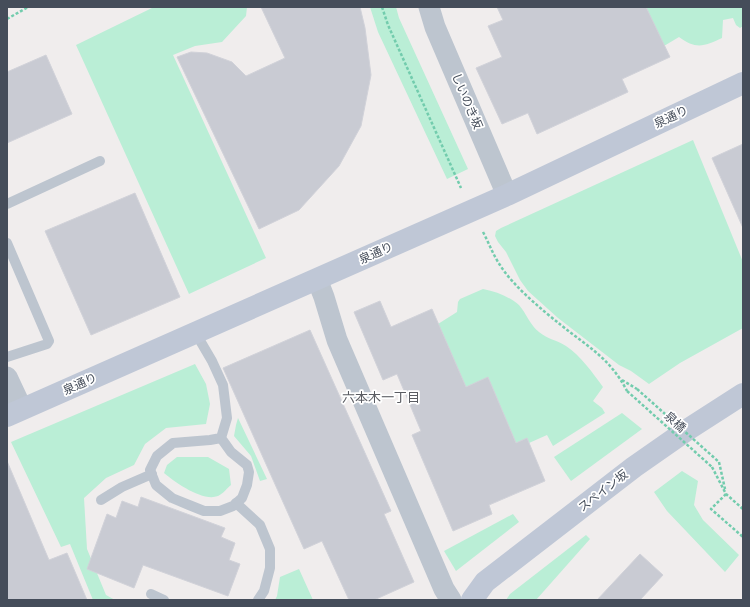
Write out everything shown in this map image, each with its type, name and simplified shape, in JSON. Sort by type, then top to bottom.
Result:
[{"type":"street","name":"しいのき坂","points":[[429,7],[435,27],[508,195]]},
{"type":"street","name":"泉通り","points":[[14,412],[508,195],[743,83]]},
{"type":"street","points":[[317,279],[337,340],[444,589],[451,600]]},
{"type":"street","points":[[7,377],[14,412]]},
{"type":"street","name":"スペイン坂","points":[[472,600],[485,582],[634,467],[687,430],[743,394]]},
{"type":"lane","points":[[7,204],[100,162]]},
{"type":"lane","points":[[7,243],[49,341],[47,344],[7,357]]},
{"type":"lane","points":[[195,332],[212,361],[222,385],[227,418],[221,438]]},
{"type":"lane","points":[[221,438],[231,452],[247,465],[249,472],[247,485],[242,498],[233,506],[220,511],[204,511],[172,498],[156,486],[150,470],[157,456],[173,443],[221,438]]},
{"type":"lane","points":[[101,500],[122,486],[152,474]]},
{"type":"lane","points":[[236,502],[260,525],[270,548],[270,568],[264,591],[258,600]]},
{"type":"lane","points":[[151,594],[164,600]]},
{"type":"path","points":[[7,19],[28,7]]},
{"type":"path","points":[[382,7],[388,25],[462,192]]},
{"type":"path","points":[[480,227],[500,266],[518,286],[561,326],[608,363],[621,380]]},
{"type":"path","name":"泉橋","points":[[621,380],[637,389],[719,462],[726,494]]},
{"type":"path","name":"泉橋","points":[[621,380],[627,391],[712,467],[726,494]]},
{"type":"path","points":[[743,509],[726,494],[711,509],[743,537]]},
{"type":"green space","points":[[154,7],[247,7],[246,16],[222,42],[195,46],[173,55],[266,258],[189,294],[76,45]]},
{"type":"green space","points":[[370,7],[396,7],[399,18],[468,169],[447,179],[378,32]]},
{"type":"green space","points":[[646,7],[743,7],[743,26],[740,28],[736,25],[733,18],[723,20],[722,38],[716,41],[705,45],[696,45],[690,44],[679,37],[664,46]]},
{"type":"green space","points":[[693,140],[743,262],[743,328],[680,363],[649,384],[631,371],[619,365],[558,318],[528,291],[520,280],[506,252],[495,236],[496,231],[501,228]]},
{"type":"green space","points":[[483,289],[511,299],[519,305],[533,326],[539,332],[566,346],[581,359],[603,387],[593,401],[602,408],[605,413],[553,446],[547,435],[529,443],[527,438],[516,443],[488,378],[466,387],[438,324],[457,312],[458,302],[460,299]]},
{"type":"green space","points":[[195,364],[206,384],[210,404],[206,424],[166,428],[145,444],[134,465],[106,478],[84,498],[87,549],[106,595],[115,600],[93,600],[70,544],[61,547],[11,442]]},
{"type":"green space","points":[[622,413],[642,429],[571,481],[554,457]]},
{"type":"green space","points":[[238,418],[267,479],[260,481],[251,456],[234,436]]},
{"type":"green space","points":[[177,457],[208,457],[229,469],[231,485],[218,496],[212,497],[197,494],[175,482],[164,473],[167,465]]},
{"type":"green space","points":[[682,471],[698,481],[694,505],[703,520],[739,555],[725,572],[667,511],[654,492]]},
{"type":"green space","points":[[513,514],[519,522],[456,571],[444,551]]},
{"type":"green space","points":[[586,535],[590,539],[536,600],[506,600],[510,594]]},
{"type":"green space","points":[[299,569],[313,600],[275,600],[280,577]]},
{"type":"building","points":[[261,7],[360,7],[365,28],[371,75],[361,126],[339,166],[299,210],[259,229],[177,57],[191,52],[207,53],[232,62],[246,76],[285,58]]},
{"type":"building","points":[[497,7],[646,7],[670,57],[622,79],[628,92],[537,134],[528,113],[502,124],[476,68],[502,57],[488,26],[503,20]]},
{"type":"building","points":[[46,55],[72,114],[7,143],[7,72]]},
{"type":"building","points":[[743,144],[743,228],[712,158]]},
{"type":"building","points":[[135,193],[180,297],[91,335],[45,231]]},
{"type":"building","points":[[380,301],[391,327],[432,309],[466,387],[488,377],[516,443],[527,438],[545,481],[489,505],[492,514],[453,531],[412,435],[421,431],[397,374],[383,380],[354,312]]},
{"type":"building","points":[[310,330],[391,511],[384,514],[414,582],[374,600],[349,600],[322,541],[304,549],[223,368]]},
{"type":"building","points":[[7,461],[49,560],[67,553],[87,600],[7,600]]},
{"type":"building","points":[[141,497],[225,528],[221,537],[235,543],[229,560],[240,564],[228,596],[143,565],[134,588],[87,569],[107,514],[116,518],[122,501],[138,507]]},
{"type":"building","points":[[640,554],[663,575],[640,600],[597,600]]},
{"type":"district","name":"六本木一丁目","points":[[381,397]]}]
